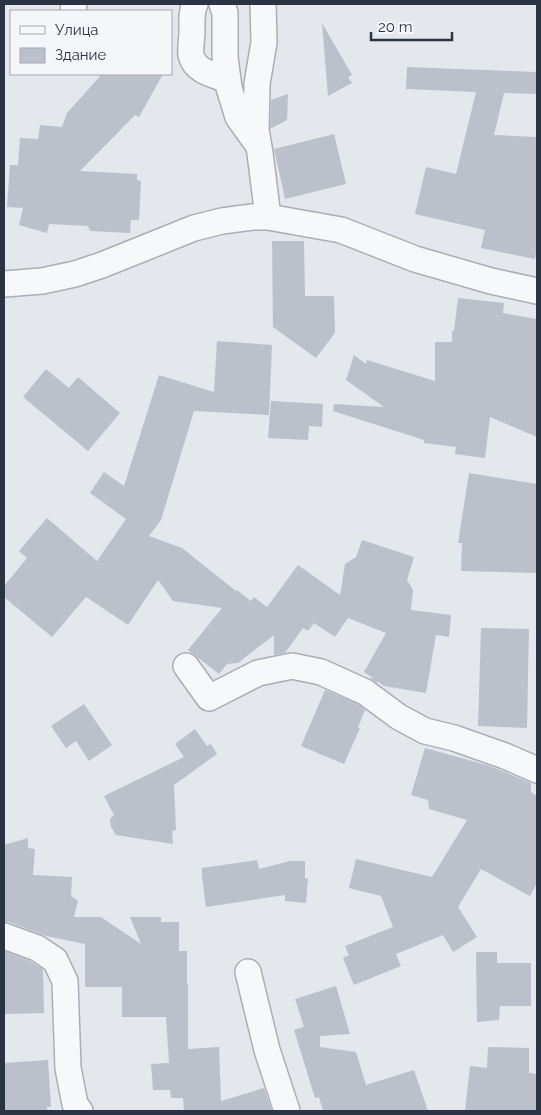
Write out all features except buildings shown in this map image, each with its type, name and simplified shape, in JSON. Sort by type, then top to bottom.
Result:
[{"type":"street","points":[[195,4],[193,6],[191,54],[196,65],[203,71],[228,80]]},
{"type":"street","points":[[222,4],[225,13],[229,88],[238,117],[259,147]]},
{"type":"street","points":[[263,4],[264,42],[257,84],[256,130],[268,217]]},
{"type":"street","points":[[8,292],[102,265],[194,228],[222,221],[252,217],[268,217],[341,230],[415,259],[492,281],[537,291]]},
{"type":"street","points":[[186,666],[209,698],[258,673],[292,666],[321,672],[365,692],[398,717],[425,731],[454,738],[505,756],[537,770]]},
{"type":"street","points":[[4,936],[36,948],[56,960],[65,981],[68,1068],[75,1104],[80,1111]]},
{"type":"street","points":[[248,972],[267,1050],[287,1111]]}]
